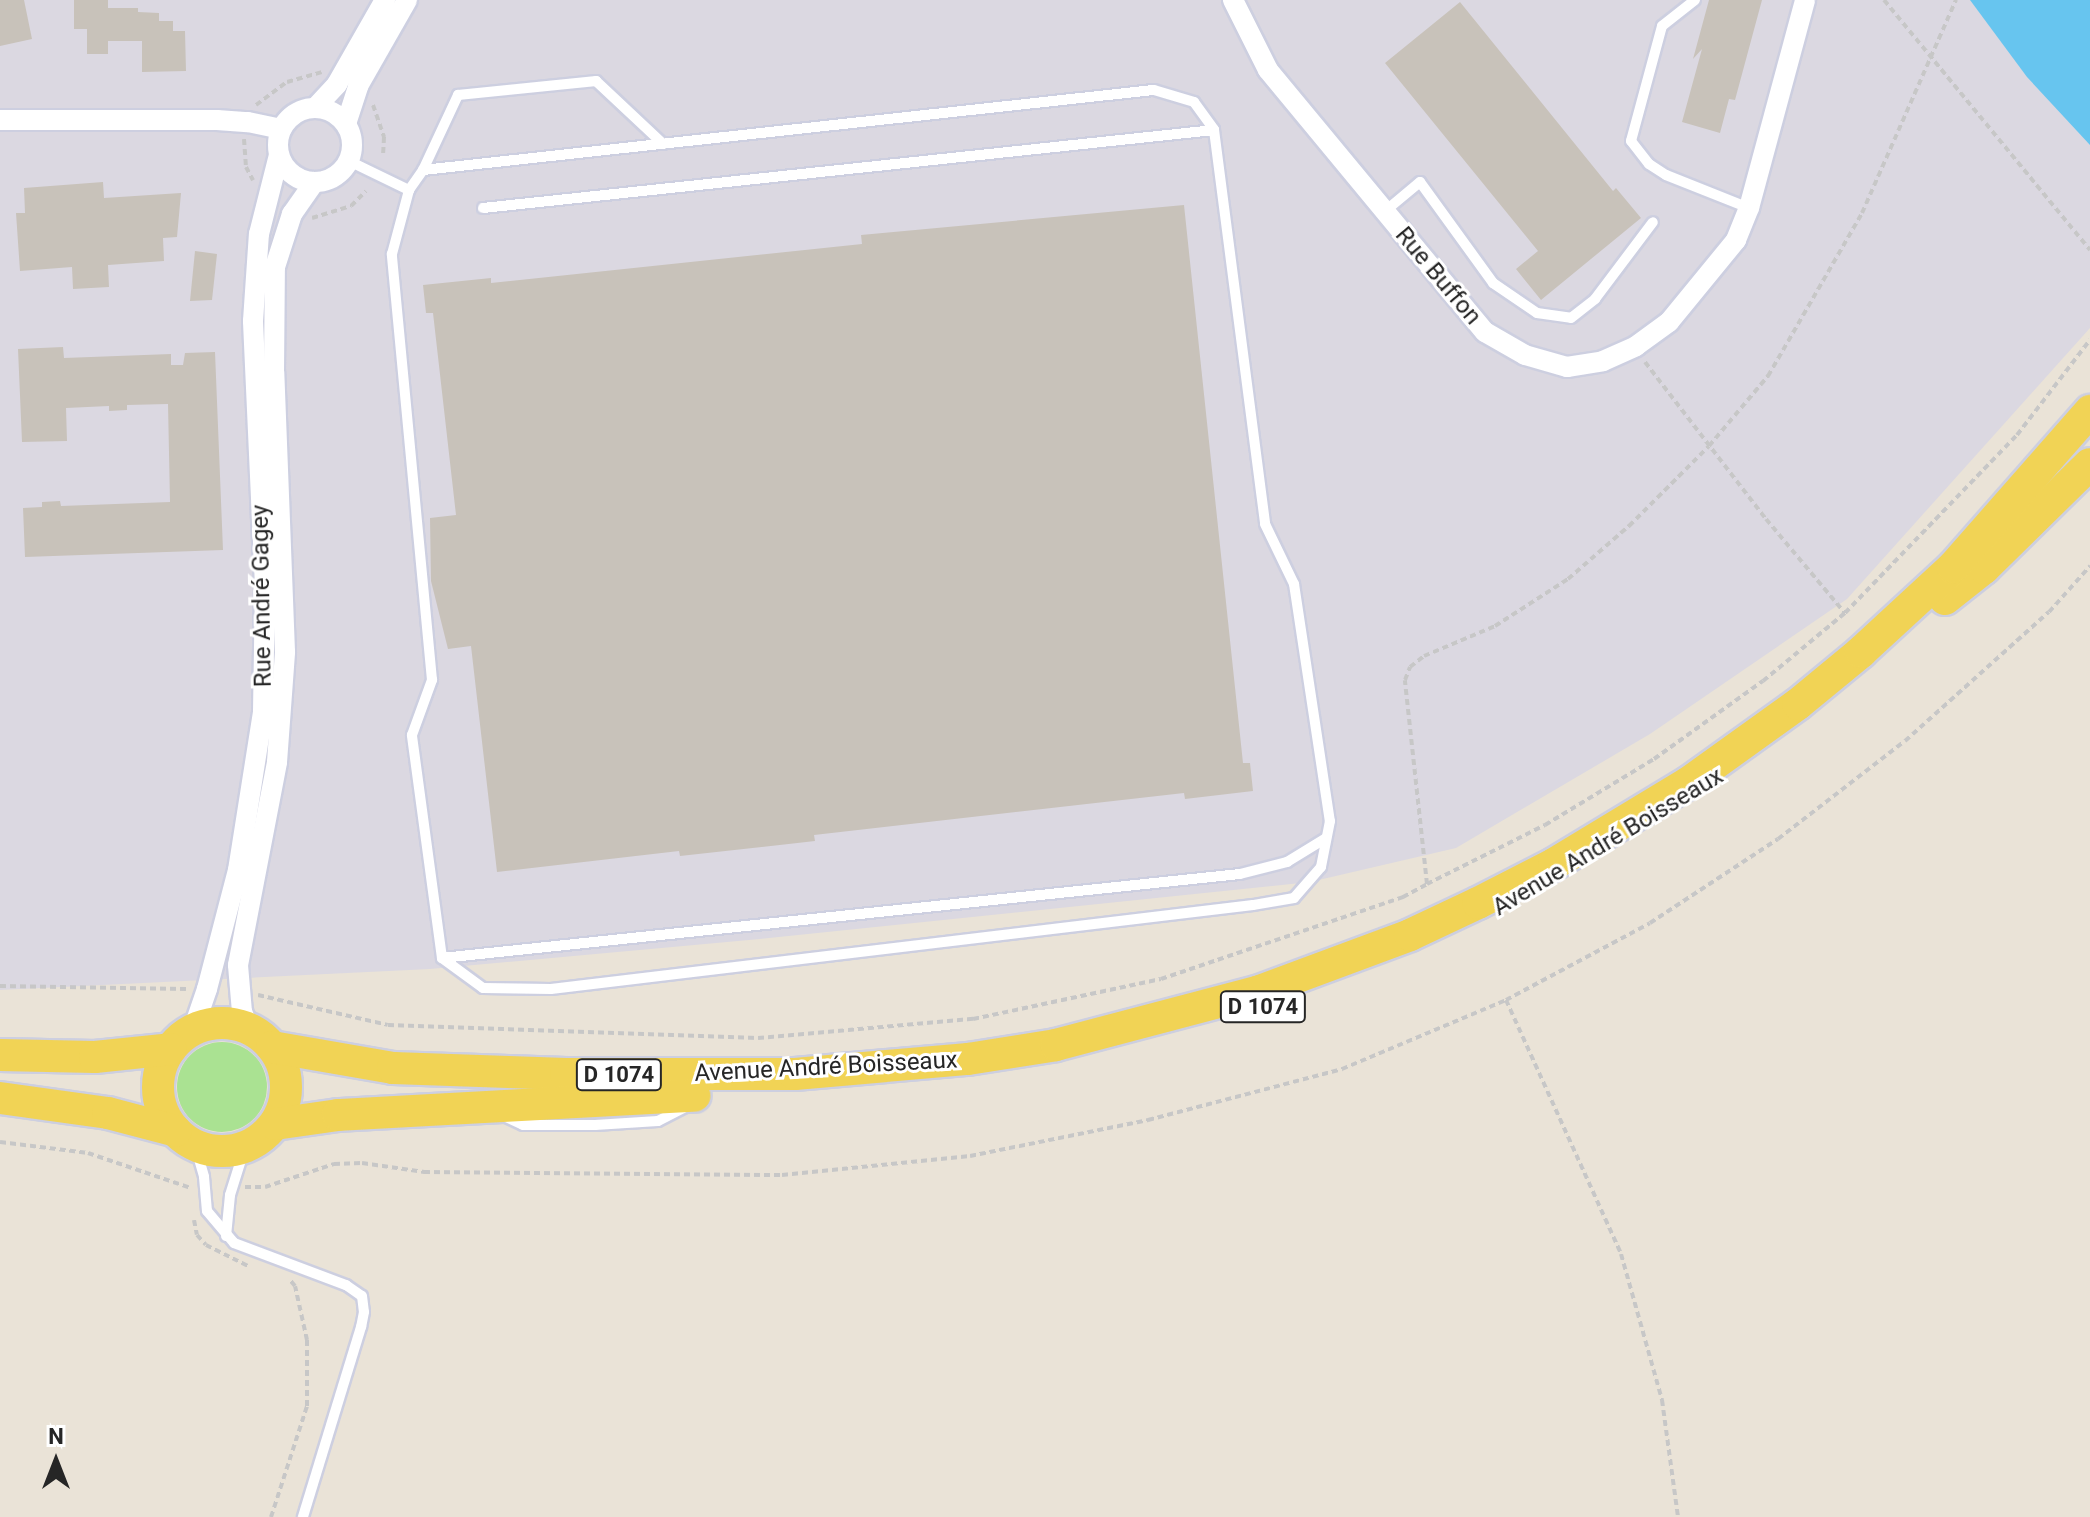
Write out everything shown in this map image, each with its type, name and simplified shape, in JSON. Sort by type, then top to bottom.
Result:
[{"type":"main road","name":"Avenue André Boisseaux","points":[[260,1038],[356,1064],[459,1071],[727,1076],[842,1071],[968,1059],[1056,1045],[1271,987],[1410,935],[1554,864],[1630,821],[1732,752],[1861,652],[1953,567],[2048,463],[2090,411]]},
{"type":"main road","name":"Avenue André Boisseaux","points":[[275,1124],[338,1115],[831,1089],[974,1075],[1104,1050],[1243,1014],[1383,964],[1537,892],[1690,798],[1827,695],[1984,568],[2090,464]]},
{"type":"main road","points":[[0,1055],[95,1057],[182,1040],[221,1023],[260,1038],[282,1065],[286,1085],[284,1105],[275,1124],[245,1147],[220,1151],[108,1113],[0,1098]]},
{"type":"main road","points":[[182,1040],[162,1065],[159,1091],[166,1117],[185,1138]]},
{"type":"street","points":[[315,108],[337,84],[385,0]]},
{"type":"street","points":[[346,124],[358,86],[407,0]]},
{"type":"street","name":"Rue Buffon","points":[[1233,0],[1268,70],[1485,332],[1525,355],[1567,367],[1603,361],[1636,346],[1669,322],[1722,261],[1736,240],[1749,208],[1805,0]]},
{"type":"street","points":[[315,108],[333,112],[346,124],[353,142],[349,161],[335,177],[314,182],[292,175],[279,155],[281,129],[295,113],[315,108]]},
{"type":"street","points":[[0,120],[217,120],[281,129]]},
{"type":"street","name":"Rue André Gagey","points":[[182,1040],[207,989],[238,870],[263,712],[265,586],[253,321],[259,234],[279,155]]},
{"type":"street","name":"Rue André Gagey","points":[[260,1038],[242,1012],[238,965],[277,762],[285,652],[274,372],[275,267],[292,214],[314,182]]},
{"type":"lane","points":[[1695,0],[1662,26],[1631,141],[1649,164],[1666,175],[1749,208]]},
{"type":"lane","points":[[423,170],[663,144],[1154,90],[1194,102],[1214,130],[1265,524],[1294,584],[1330,821],[1321,867],[1294,898],[551,989],[483,988],[442,958],[412,735],[432,680],[392,254],[409,190],[423,170],[458,95],[596,81],[663,144]]},
{"type":"lane","points":[[483,208],[1214,130]]},
{"type":"lane","points":[[349,161],[409,190]]},
{"type":"lane","points":[[1384,212],[1420,182],[1493,283],[1537,313],[1571,318],[1595,299],[1653,222]]},
{"type":"lane","points":[[442,958],[1240,874],[1287,862],[1326,838]]},
{"type":"lane","points":[[185,1138],[204,1177],[207,1211],[226,1236],[243,1249],[346,1285],[357,1291],[364,1304],[361,1327],[303,1517]]},
{"type":"lane","points":[[226,1236],[230,1195],[245,1147]]},
{"type":"path","points":[[1884,0],[2090,250]]},
{"type":"path","points":[[1709,446],[1768,376],[1854,227],[1956,0]]},
{"type":"path","points":[[253,109],[287,82],[326,71]]},
{"type":"path","points":[[373,95],[371,101],[384,137],[383,156]]},
{"type":"path","points":[[245,133],[246,167],[250,177],[263,185]]},
{"type":"path","points":[[309,219],[351,206],[366,191]]},
{"type":"path","points":[[1427,884],[1545,825],[1654,759],[1763,681],[1845,613],[2017,435],[2090,340]]},
{"type":"path","points":[[1636,346],[1709,446],[1845,613]]},
{"type":"path","points":[[0,986],[207,989]]},
{"type":"path","points":[[1506,1000],[1621,1254],[1662,1400],[1678,1517]]},
{"type":"path","points":[[0,1142],[88,1153],[191,1187],[191,1194]]},
{"type":"path","points":[[193,1214],[197,1235],[206,1245],[233,1261],[258,1269]]},
{"type":"path","points":[[271,1517],[307,1406],[307,1340],[295,1286],[283,1277]]},
{"type":"shaded area","points":[[0,0],[2090,0],[2090,328],[1847,599],[1650,734],[1456,848],[1310,882],[760,939],[430,969],[0,990]]},
{"type":"green space","points":[[213,1042],[231,1042],[247,1049],[260,1062],[267,1078],[267,1096],[260,1112],[247,1125],[231,1132],[213,1132],[197,1125],[184,1112],[177,1096],[177,1078],[184,1062],[197,1049]]},
{"type":"water","points":[[1970,0],[2090,0],[2090,145],[2027,77]]},
{"type":"building","points":[[0,0],[24,0],[32,39],[0,46]]},
{"type":"building","points":[[74,0],[108,0],[108,8],[138,8],[138,12],[159,13],[159,21],[173,21],[173,31],[185,31],[186,71],[142,72],[142,41],[108,41],[108,54],[87,54],[87,29],[74,29]]},
{"type":"building","points":[[1709,0],[1762,0],[1735,100],[1729,99],[1720,133],[1682,122],[1702,49],[1693,59]]},
{"type":"building","points":[[1460,2],[1613,191],[1616,188],[1641,218],[1541,300],[1516,269],[1538,251],[1385,63]]},
{"type":"building","points":[[103,182],[104,198],[181,193],[177,237],[163,238],[164,261],[108,265],[109,287],[73,289],[72,267],[20,271],[16,213],[25,213],[24,188]]},
{"type":"building","points":[[1184,205],[1243,763],[1250,763],[1253,791],[1185,799],[1184,793],[814,835],[815,841],[680,856],[679,851],[497,872],[471,646],[448,649],[431,581],[430,518],[456,515],[433,313],[426,313],[423,285],[491,278],[491,283],[862,244],[861,235]]},
{"type":"building","points":[[195,251],[217,254],[212,300],[190,301]]},
{"type":"building","points":[[63,347],[64,358],[171,354],[171,365],[183,365],[185,353],[215,352],[223,550],[25,557],[23,508],[42,507],[42,502],[60,501],[61,506],[170,502],[168,404],[127,405],[127,410],[109,411],[109,406],[66,408],[67,441],[22,442],[18,349]]}]
